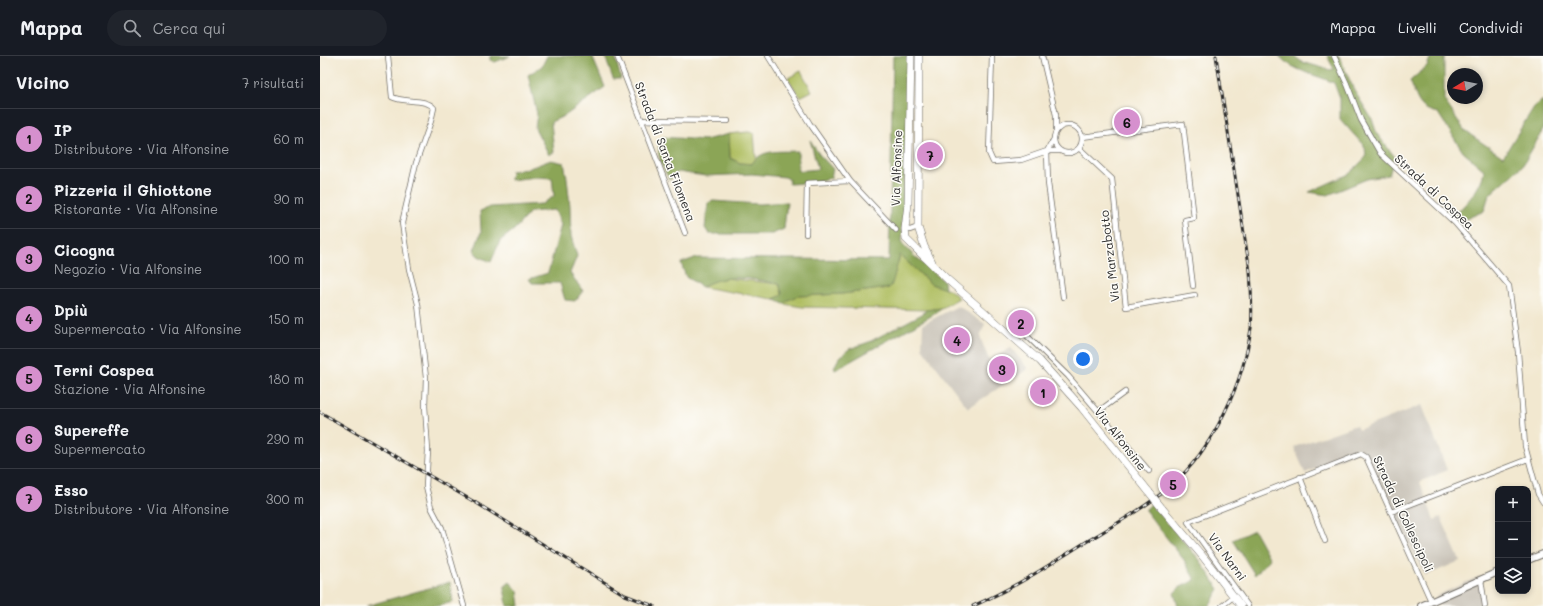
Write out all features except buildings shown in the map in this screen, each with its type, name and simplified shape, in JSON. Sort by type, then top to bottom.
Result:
[{"type":"main road","name":"Via Alfonsine","points":[[911,56],[908,204],[904,229],[906,239],[935,268],[1015,337],[1040,361],[1082,408],[1234,596]]},
{"type":"main road","name":"Via Alfonsine","points":[[919,56],[918,228],[924,246],[935,268]]},
{"type":"main road","name":"Via Narni","points":[[1234,596],[1241,606]]},
{"type":"street","points":[[388,56],[392,97],[399,100],[424,103],[431,105],[434,108],[416,163],[402,223],[409,269],[418,304],[426,378],[425,406],[428,451],[426,486],[431,507],[442,528],[464,606]]},
{"type":"street","name":"Strada di Santa Filomena","points":[[617,56],[685,233]]},
{"type":"street","points":[[768,56],[810,124],[850,181],[896,230]]},
{"type":"street","points":[[992,56],[989,153],[993,162],[1021,160],[1047,151],[1071,152],[1079,148],[1082,137],[1080,133],[1074,126],[1065,125],[1056,115]]},
{"type":"street","points":[[1042,56],[1056,115],[1056,132],[1047,151],[1048,183],[1063,297]]},
{"type":"street","name":"Strada di Cospea","points":[[1334,56],[1361,120],[1380,154],[1455,223],[1509,286],[1518,352],[1525,446],[1538,494],[1543,502]]},
{"type":"street","points":[[642,120],[728,121]]},
{"type":"street","points":[[1082,137],[1183,124],[1194,218],[1185,220],[1193,286]]},
{"type":"street","points":[[1056,132],[1065,125]]},
{"type":"street","points":[[1054,139],[1055,145],[1062,151]]},
{"type":"street","name":"Via Marzabotto","points":[[1079,148],[1112,179],[1126,307],[1195,294]]},
{"type":"street","points":[[806,234],[807,183],[850,181]]},
{"type":"street","points":[[904,229],[910,230],[918,228]]},
{"type":"street","name":"Via Alfonsine","points":[[1015,337],[1022,331],[1068,376],[1149,471]]},
{"type":"street","name":"Via Alfonsine","points":[[1099,411],[1125,392]]},
{"type":"street","name":"Strada di Collescipoli","points":[[1188,522],[1361,454],[1366,458],[1432,604]]},
{"type":"street","points":[[1391,512],[1528,459]]},
{"type":"street","points":[[1300,477],[1325,541]]},
{"type":"street","name":"Via Narni","points":[[1188,522],[1248,606]]},
{"type":"street","points":[[1531,559],[1543,554]]},
{"type":"street","points":[[1420,606],[1432,604],[1495,573]]},
{"type":"street","points":[[1481,580],[1485,606]]},
{"type":"street","points":[[1222,606],[1234,596]]},
{"type":"shaded area","points":[[958,306],[985,324],[980,337],[989,360],[1011,348],[1028,369],[968,408],[922,348],[923,324]]},
{"type":"shaded area","points":[[1422,405],[1447,470],[1420,482],[1434,520],[1441,517],[1460,561],[1425,576],[1362,450],[1305,473],[1294,447],[1356,425],[1358,430]]},
{"type":"shaded area","points":[[1480,576],[1481,606],[1440,606],[1436,596]]},
{"type":"green space","points":[[490,56],[510,56],[495,62],[490,60]]},
{"type":"green space","points":[[547,56],[592,56],[605,87],[566,115],[551,122],[554,152],[549,155],[535,128],[537,114],[528,75],[542,66]]},
{"type":"green space","points":[[605,56],[615,56],[621,79],[613,79]]},
{"type":"green space","points":[[893,56],[908,56],[908,107],[902,243],[914,256],[944,281],[945,289],[931,284],[900,255],[892,284],[889,288],[842,294],[797,296],[788,300],[784,304],[773,299],[781,296],[782,293],[779,284],[760,280],[730,278],[711,282],[702,287],[686,277],[681,263],[695,258],[889,260]]},
{"type":"green space","points":[[1279,56],[1294,56],[1302,62],[1330,70],[1334,69],[1327,56],[1339,56],[1355,92],[1372,119],[1377,134],[1395,157],[1389,175],[1367,179],[1328,195],[1309,192],[1349,174],[1366,157],[1365,147],[1340,119],[1340,99],[1334,83],[1291,66]]},
{"type":"green space","points":[[1431,56],[1446,56],[1444,59],[1444,100],[1465,131],[1503,157],[1534,107],[1543,100],[1543,130],[1523,165],[1489,195],[1484,211],[1459,222],[1454,216],[1477,189],[1483,177],[1484,170],[1463,152],[1438,113],[1426,109],[1417,98],[1410,81],[1427,66]]},
{"type":"green space","points":[[801,71],[812,91],[800,97],[788,78]]},
{"type":"green space","points":[[748,132],[754,133],[756,158],[752,164],[740,163],[730,158],[729,134]]},
{"type":"green space","points":[[729,134],[730,158],[740,163],[752,164],[761,155],[766,153],[798,151],[798,171],[818,169],[810,140],[819,154],[833,169],[831,178],[807,183],[789,184],[789,179],[785,177],[752,174],[705,176],[678,172],[670,180],[664,170],[659,154],[662,137],[705,140]]},
{"type":"green space","points":[[551,160],[564,163],[567,178],[571,236],[577,256],[570,273],[583,291],[575,301],[565,300],[560,283],[532,283],[529,279],[548,273],[561,225],[555,210],[530,212],[515,229],[500,241],[491,262],[478,256],[474,251],[481,232],[480,211],[490,207],[542,204],[554,196],[552,178],[536,177],[510,180],[511,171],[527,169]]},
{"type":"green space","points":[[713,201],[759,204],[787,202],[784,229],[772,234],[709,234],[705,228],[708,203]]},
{"type":"green space","points":[[900,255],[931,284],[949,289],[959,298],[942,308],[926,310],[802,307],[784,304],[788,300],[797,296],[842,294],[889,288]]},
{"type":"green space","points":[[725,278],[779,284],[782,293],[781,296],[773,299],[702,287],[712,281]]},
{"type":"green space","points":[[942,308],[933,315],[835,370],[834,367],[839,358],[849,349],[869,342],[922,314],[926,310]]},
{"type":"green space","points":[[1151,504],[1199,559],[1219,589],[1209,606],[1178,606],[1174,593],[1179,588],[1195,580],[1184,560],[1145,510]]},
{"type":"green space","points":[[1254,530],[1270,559],[1255,575],[1233,540]]},
{"type":"green space","points":[[450,582],[453,602],[437,606],[366,606]]},
{"type":"green space","points":[[510,582],[518,591],[520,606],[507,606],[504,587]]},
{"type":"railway","points":[[973,606],[1015,585],[1042,569],[1139,510],[1172,485],[1201,453],[1213,434],[1234,392],[1247,349],[1251,328],[1252,314],[1250,271],[1216,56]]},
{"type":"railway","points":[[320,412],[478,504],[625,595],[654,606]]},
{"type":"place","name":"Supereffe","points":[[1127,122]]},
{"type":"place","name":"Esso","points":[[930,155]]},
{"type":"place","name":"Pizzeria il Ghiottone","points":[[1021,323]]},
{"type":"place","name":"Dpiù","points":[[957,340]]},
{"type":"place","name":"Cicogna","points":[[1002,369]]},
{"type":"place","name":"IP","points":[[1043,392]]},
{"type":"place","name":"Terni Cospea","points":[[1173,484]]}]
